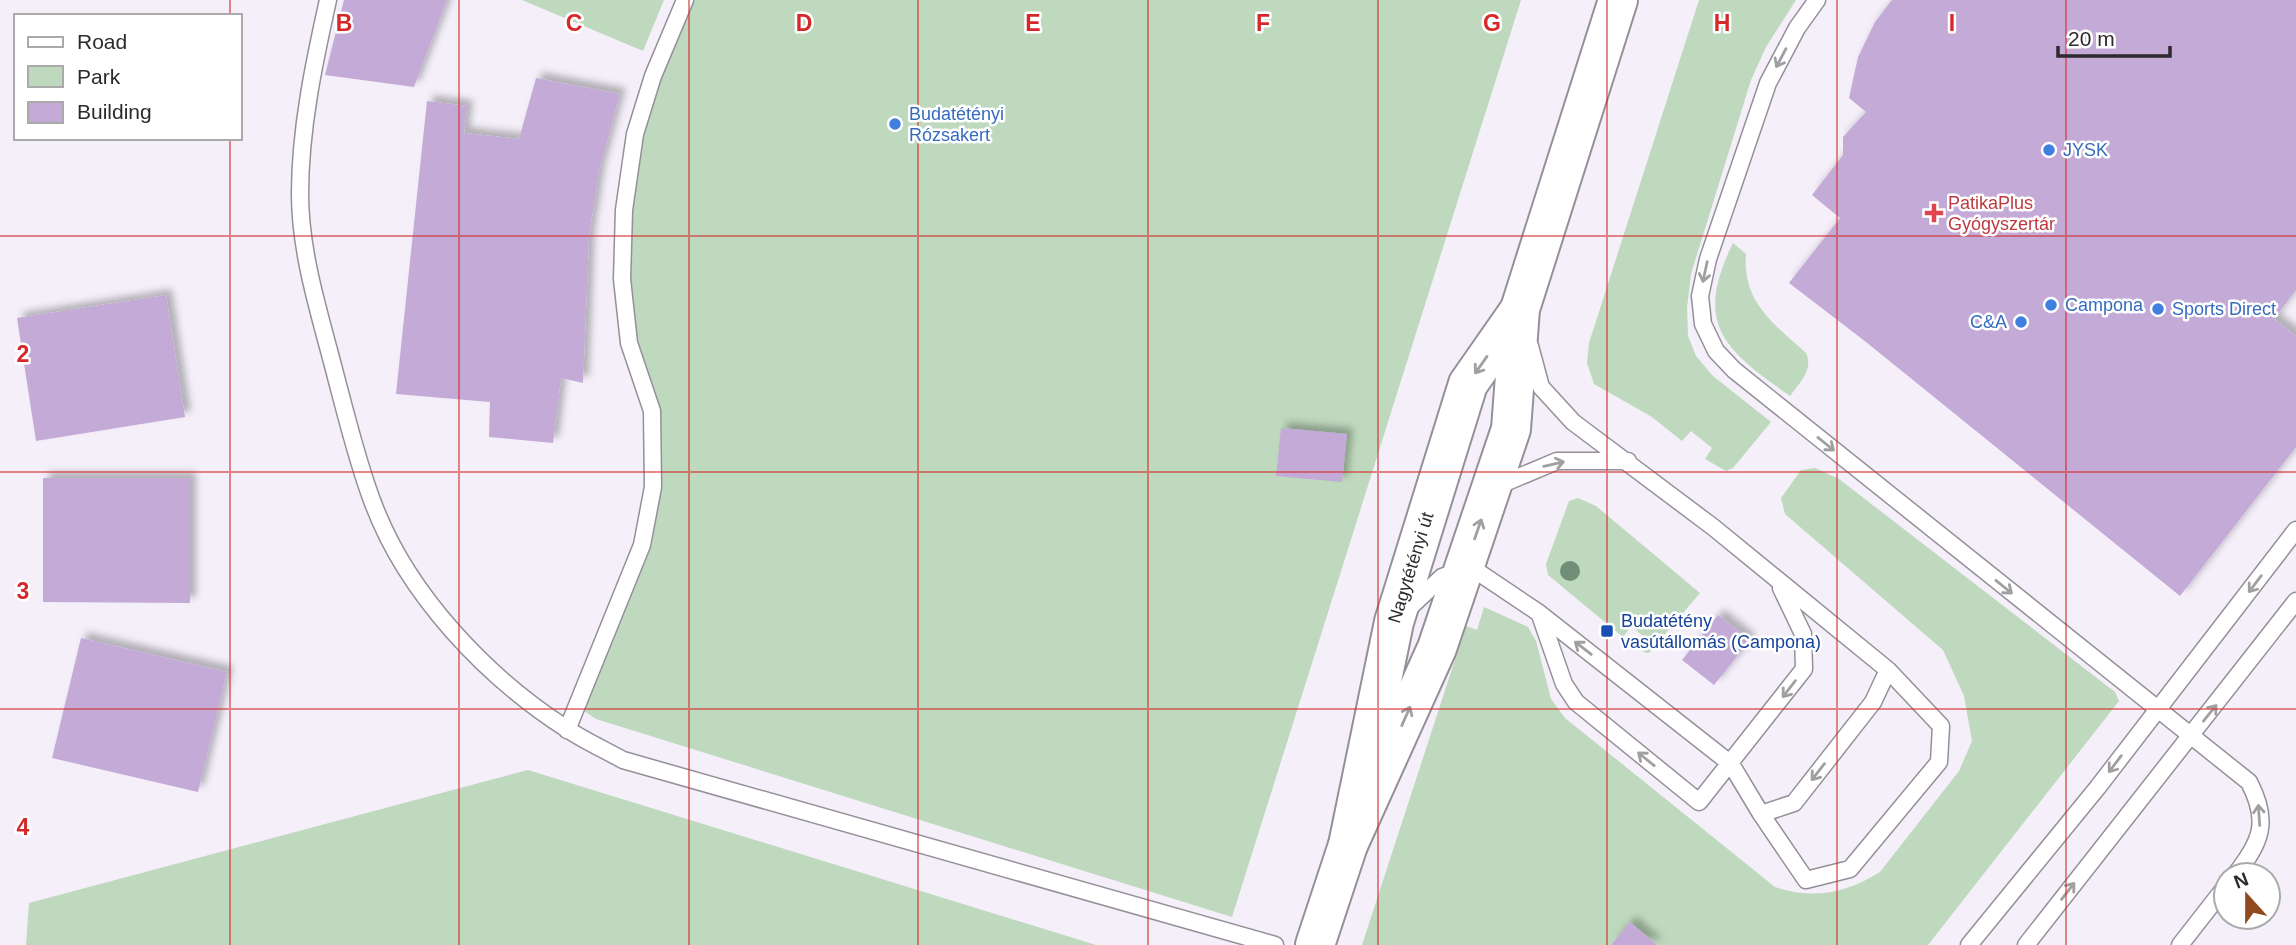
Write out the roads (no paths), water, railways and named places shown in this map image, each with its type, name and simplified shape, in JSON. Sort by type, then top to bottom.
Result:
[{"type":"main road","name":"Nagytétényi út","points":[[1315,945],[1348,845],[1437,648],[1511,429],[1521,309],[1618,0]]},
{"type":"main road","name":"Nagytétényi út","points":[[1348,845],[1394,622],[1468,384],[1521,309]]},
{"type":"lane","points":[[328,0],[304,130],[300,196],[308,257],[320,315],[373,504],[403,564],[448,624],[503,682],[567,730],[623,760],[1275,945]]},
{"type":"lane","points":[[567,730],[642,545],[653,487],[652,411],[629,343],[622,279],[624,210],[635,134],[653,76],[685,0]]},
{"type":"lane","points":[[1817,0],[1797,28],[1768,83],[1708,259],[1700,296],[1703,324],[1717,351],[1734,370],[2249,782],[2258,800],[2261,821],[2258,845],[2246,861]]},
{"type":"lane","points":[[1394,622],[1442,577],[1464,569],[1481,574],[1539,613],[1731,764],[1806,880],[1850,869],[1939,762],[1941,726],[1888,670],[1628,461],[1579,429],[1541,387],[1521,309]]},
{"type":"lane","points":[[1491,489],[1557,461],[1628,461]]},
{"type":"lane","points":[[1970,945],[2296,530]]},
{"type":"lane","points":[[1539,613],[1564,684],[1576,702],[1699,802],[1804,669],[1803,634],[1778,582]]},
{"type":"lane","points":[[2026,945],[2296,601]]},
{"type":"lane","points":[[1761,814],[1794,803],[1873,702],[1888,670]]},
{"type":"lane","points":[[2180,945],[2212,904]]},
{"type":"place","name":"Budatétényi Rózsakert","points":[[895,124]]},
{"type":"place","name":"JYSK","points":[[2049,150]]},
{"type":"place","name":"PatikaPlus Gyógyszertár","points":[[1934,213]]},
{"type":"place","name":"Campona","points":[[2051,305]]},
{"type":"place","name":"Sports Direct","points":[[2158,309]]},
{"type":"place","name":"C&A","points":[[2021,322]]},
{"type":"place","name":"Budatétény vasútállomás (Campona)","points":[[1607,631]]}]
